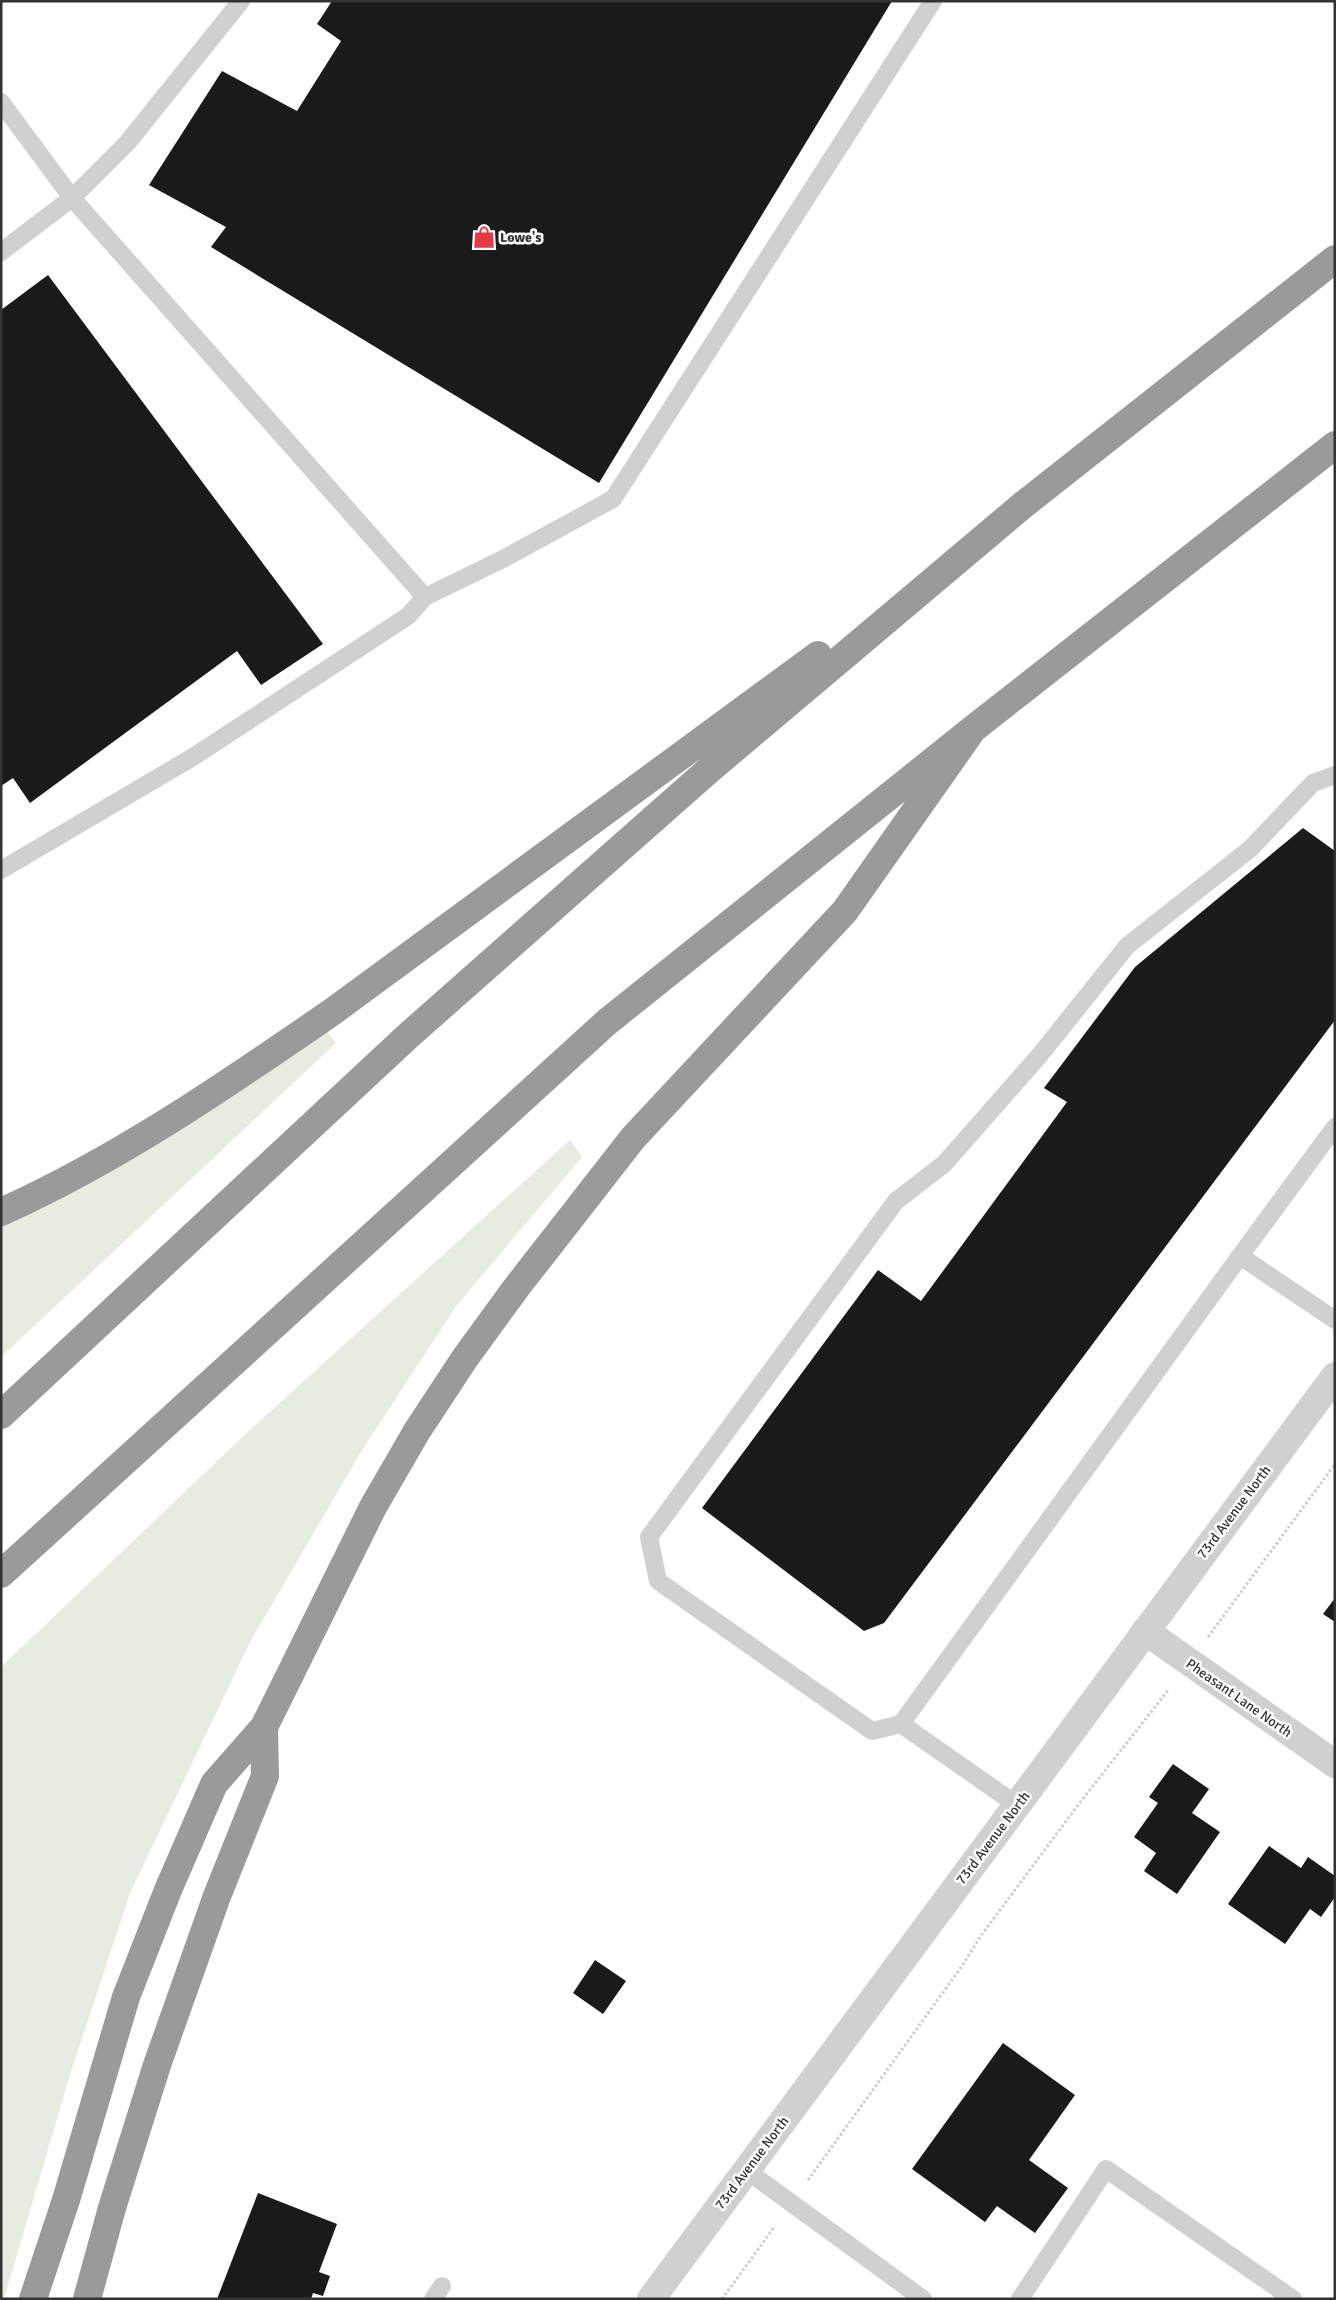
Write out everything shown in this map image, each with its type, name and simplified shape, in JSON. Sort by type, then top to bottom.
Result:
[{"type":"highway","points":[[1,1212],[106,1160],[194,1105],[332,1012],[1023,505],[1335,260]]},
{"type":"highway","points":[[1,1574],[607,1022],[973,729],[1335,445]]},
{"type":"highway","points":[[1,1415],[417,1028],[710,769],[1023,505]]},
{"type":"highway","points":[[33,2299],[66,2200],[126,1996],[168,1890],[214,1784],[264,1727],[373,1507],[417,1431],[464,1358],[633,1138],[844,911],[973,729]]},
{"type":"highway","points":[[87,2299],[112,2208],[157,2065],[217,1896],[265,1776],[264,1727]]},
{"type":"street","name":"73rd Avenue North","points":[[657,2297],[746,2170],[1335,1376]]},
{"type":"street","name":"Pheasant Lane North","points":[[1145,1631],[1335,1764]]},
{"type":"lane","points":[[1,252],[72,198],[128,142],[241,1]]},
{"type":"lane","points":[[1,870],[192,757],[408,616],[425,598],[503,559],[613,499],[933,1]]},
{"type":"lane","points":[[1,102],[72,198],[425,598]]},
{"type":"lane","points":[[1335,775],[1313,783],[1250,849],[1128,946],[1039,1056],[944,1164],[896,1200],[649,1536],[658,1581],[872,1731],[901,1724],[1335,1127]]},
{"type":"lane","points":[[1240,1256],[1335,1320]]},
{"type":"lane","points":[[901,1724],[1017,1805]]},
{"type":"lane","points":[[1020,2299],[1106,2169],[1293,2299]]},
{"type":"lane","points":[[746,2170],[923,2299]]},
{"type":"path","points":[[1206,1640],[1335,1464]]},
{"type":"path","points":[[722,2299],[962,1966],[980,1937],[1078,1805],[1168,1689]]},
{"type":"shaded area","points":[[327,1031],[336,1043],[1,1357],[1,1226],[138,1156]]},
{"type":"shaded area","points":[[570,1140],[582,1157],[457,1305],[362,1450],[250,1642],[130,1893],[69,2078],[4,2299],[1,2299],[1,1667],[252,1428]]},
{"type":"building","name":"Lowe's","points":[[332,1],[892,1],[599,483],[211,247],[226,227],[149,185],[222,71],[297,111],[341,41],[317,24]]},
{"type":"building","points":[[48,275],[323,644],[261,685],[237,651],[30,803],[13,778],[1,786],[1,310]]},
{"type":"building","points":[[1303,828],[1335,851],[1335,1020],[884,1623],[864,1631],[702,1508],[878,1270],[921,1301],[1067,1102],[1044,1088],[1135,967]]},
{"type":"building","points":[[1335,1598],[1335,1622],[1323,1614]]},
{"type":"building","points":[[1173,1764],[1209,1789],[1192,1813],[1220,1832],[1177,1894],[1144,1871],[1156,1853],[1134,1837],[1158,1803],[1149,1797]]},
{"type":"building","points":[[1269,1846],[1301,1868],[1308,1857],[1335,1876],[1335,1897],[1321,1917],[1310,1909],[1285,1944],[1228,1904]]},
{"type":"building","points":[[595,1960],[626,1981],[603,2014],[573,1993]]},
{"type":"building","points":[[1003,2043],[1075,2095],[1029,2160],[1068,2188],[1035,2233],[997,2206],[985,2222],[912,2169]]},
{"type":"building","points":[[258,2193],[337,2224],[319,2272],[330,2276],[323,2296],[313,2293],[311,2299],[217,2299]]},
{"type":"place","name":"Lowe's","points":[[484,237]]}]
